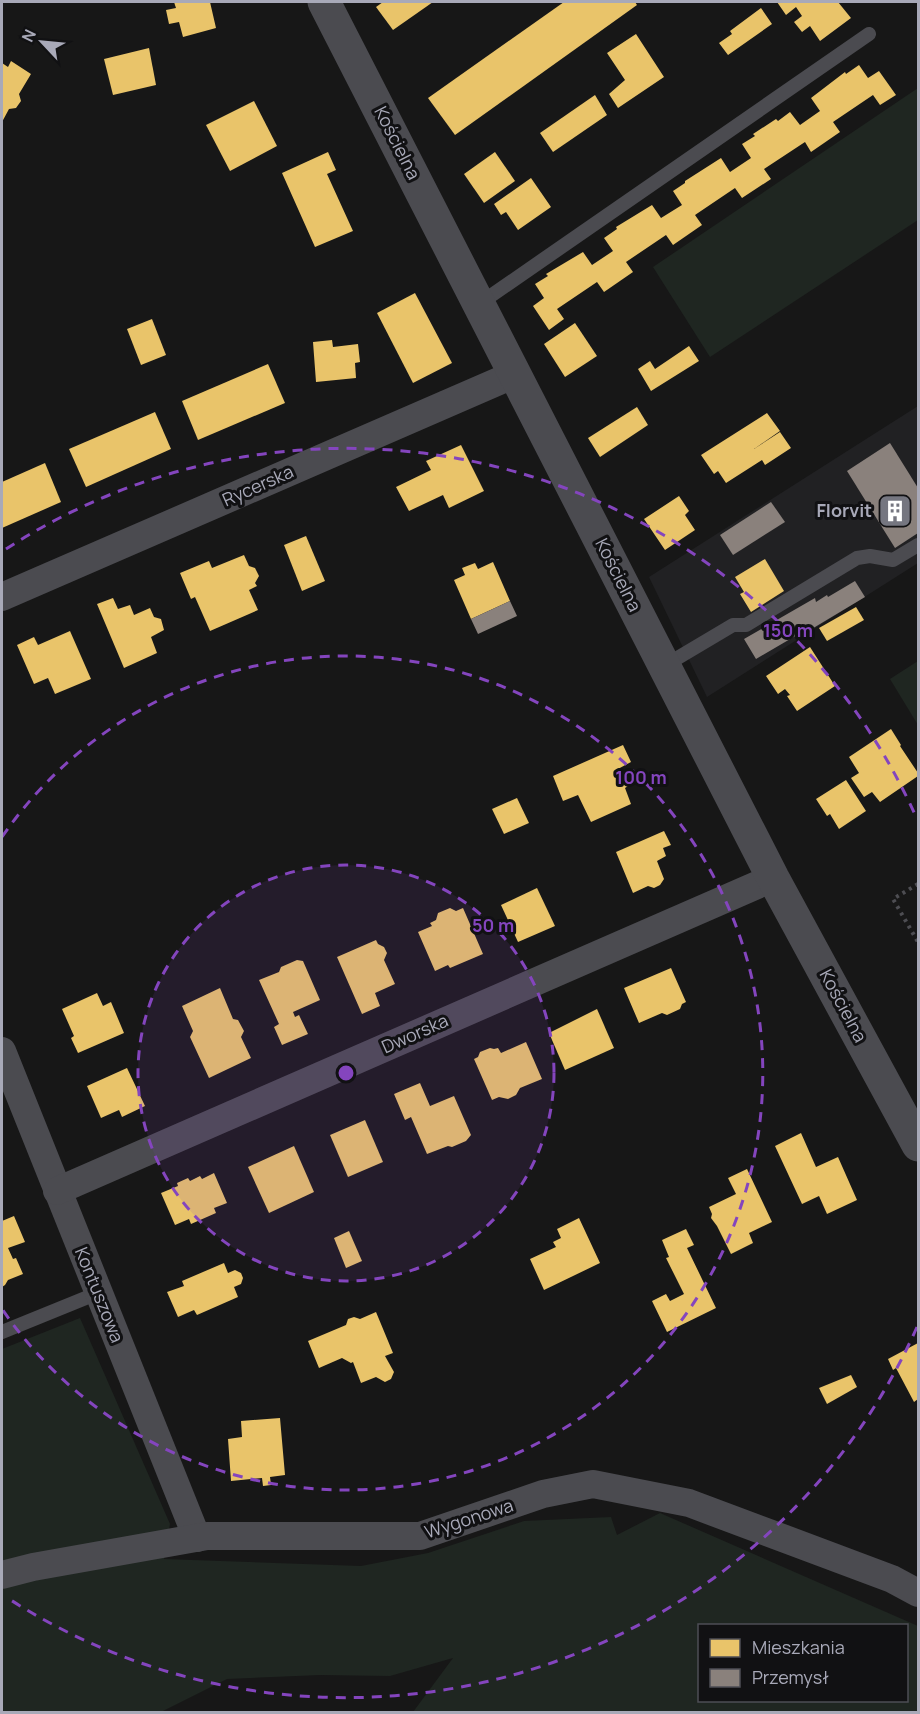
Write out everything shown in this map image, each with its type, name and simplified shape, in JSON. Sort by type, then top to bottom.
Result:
[{"type":"street","name":"Kościelna","points":[[324,2],[773,878],[918,1145]]},
{"type":"street","name":"Rycerska","points":[[2,597],[515,374]]},
{"type":"street","name":"Dworska","points":[[57,1191],[773,878]]},
{"type":"street","name":"Kontuszowa","points":[[3,1060],[197,1538]]},
{"type":"street","name":"Wygonowa","points":[[2,1575],[33,1567],[207,1536],[420,1536],[543,1494],[593,1484],[689,1503],[892,1579],[918,1593]]},
{"type":"lane","points":[[479,304],[869,34]]},
{"type":"lane","points":[[664,666],[733,625],[746,625],[857,558],[870,555],[893,560],[918,545]]},
{"type":"lane","points":[[2,1332],[98,1293]]},
{"type":"path","points":[[918,884],[892,899],[918,942]]},
{"type":"shaded area","points":[[918,88],[918,220],[710,357],[653,267]]},
{"type":"shaded area","points":[[918,406],[918,563],[707,697],[649,577]]},
{"type":"shaded area","points":[[918,661],[918,725],[890,679]]},
{"type":"shaded area","points":[[80,1318],[170,1524],[164,1559],[361,1566],[428,1553],[524,1521],[611,1517],[617,1535],[660,1513],[918,1626],[918,1712],[413,1712],[453,1658],[390,1676],[320,1675],[227,1679],[161,1712],[2,1712],[2,1349]]},
{"type":"building: Mieszkania","points":[[174,2],[210,2],[216,28],[183,37],[179,22],[169,24],[166,10],[176,8]]},
{"type":"building: Mieszkania","points":[[383,2],[433,2],[393,30],[376,7]]},
{"type":"building: Mieszkania","points":[[564,2],[635,2],[637,5],[455,135],[428,98]]},
{"type":"building: Mieszkania","points":[[777,2],[838,2],[851,18],[820,41],[810,26],[802,32],[794,22],[802,16],[796,7],[786,15]]},
{"type":"building: Mieszkania","points":[[761,8],[772,24],[728,55],[719,43],[732,34],[730,31]]},
{"type":"building: Mieszkania","points":[[636,34],[664,77],[618,108],[609,94],[625,80],[607,53]]},
{"type":"building: Mieszkania","points":[[149,48],[156,85],[113,95],[104,59]]},
{"type":"building: Mieszkania","points":[[11,61],[31,74],[19,94],[21,101],[16,108],[9,109],[2,122],[2,63],[8,67]]},
{"type":"building: Mieszkania","points":[[859,65],[868,78],[879,71],[896,95],[880,105],[873,95],[833,122],[840,132],[811,152],[805,142],[764,169],[771,179],[742,198],[735,188],[695,215],[702,225],[673,245],[666,235],[626,262],[633,272],[604,292],[597,282],[557,309],[564,319],[549,330],[533,306],[544,298],[535,284],[548,276],[546,274],[583,252],[592,265],[613,251],[604,238],[617,229],[616,227],[652,205],[661,218],[682,205],[673,191],[685,181],[721,158],[730,172],[751,158],[742,144],[755,136],[753,134],[790,112],[800,125],[820,111],[811,98],[845,72],[846,74]]},
{"type":"building: Mieszkania","points":[[595,95],[607,115],[553,152],[540,133]]},
{"type":"building: Mieszkania","points":[[254,101],[277,146],[230,171],[206,125]]},
{"type":"building: Mieszkania","points":[[328,152],[336,170],[327,174],[353,231],[315,247],[282,173]]},
{"type":"building: Mieszkania","points":[[495,152],[515,181],[484,203],[464,174]]},
{"type":"building: Mieszkania","points":[[531,178],[551,207],[518,230],[506,212],[501,215],[494,204]]},
{"type":"building: Mieszkania","points":[[415,293],[452,363],[413,383],[377,313]]},
{"type":"building: Mieszkania","points":[[152,319],[166,355],[141,365],[127,329]]},
{"type":"building: Mieszkania","points":[[575,323],[597,356],[565,377],[544,344]]},
{"type":"building: Mieszkania","points":[[332,340],[333,347],[358,344],[360,362],[355,363],[356,378],[316,382],[313,342]]},
{"type":"building: Mieszkania","points":[[689,346],[699,361],[651,391],[638,369],[650,361],[655,369]]},
{"type":"building: Mieszkania","points":[[268,364],[285,403],[198,440],[182,401]]},
{"type":"building: Mieszkania","points":[[637,407],[648,425],[600,457],[588,438]]},
{"type":"building: Mieszkania","points":[[155,412],[171,449],[86,487],[69,449]]},
{"type":"building: Mieszkania","points":[[767,413],[780,431],[754,449],[780,432],[791,448],[765,465],[762,460],[726,483],[718,471],[714,474],[701,455]]},
{"type":"building: Mieszkania","points":[[461,445],[484,491],[449,508],[443,495],[409,511],[396,487],[431,470],[426,461]]},
{"type":"building: Mieszkania","points":[[45,463],[61,502],[2,528],[2,482]]},
{"type":"building: Mieszkania","points":[[679,496],[689,511],[685,515],[695,530],[665,550],[644,519]]},
{"type":"building: Mieszkania","points":[[306,536],[325,581],[302,591],[284,545]]},
{"type":"building: Mieszkania","points":[[244,555],[249,566],[255,568],[259,576],[255,583],[257,586],[249,590],[258,610],[210,631],[195,597],[191,599],[180,573],[209,561],[212,568]]},
{"type":"building: Mieszkania","points":[[765,559],[784,591],[751,612],[740,594],[744,592],[735,577]]},
{"type":"building: Mieszkania","points":[[493,562],[510,601],[471,619],[454,580],[465,575],[462,568],[475,563],[478,569]]},
{"type":"building: Mieszkania","points":[[113,598],[118,609],[130,605],[134,615],[150,608],[154,617],[161,619],[164,630],[151,637],[157,653],[124,668],[97,604]]},
{"type":"building: Mieszkania","points":[[856,607],[864,620],[827,641],[819,628]]},
{"type":"building: Mieszkania","points":[[70,631],[91,679],[55,694],[48,678],[34,684],[17,645],[34,637],[38,645]]},
{"type":"building: Mieszkania","points":[[810,647],[835,686],[797,711],[785,689],[778,694],[766,676]]},
{"type":"building: Mieszkania","points":[[891,729],[918,776],[880,802],[872,792],[864,797],[851,778],[859,773],[849,757]]},
{"type":"building: Mieszkania","points":[[623,745],[631,762],[616,770],[617,774],[622,773],[628,786],[625,788],[631,804],[591,822],[578,795],[563,801],[553,776]]},
{"type":"building: Mieszkania","points":[[846,780],[866,811],[839,829],[830,814],[827,816],[816,799]]},
{"type":"building: Mieszkania","points":[[517,798],[529,823],[504,834],[492,809]]},
{"type":"building: Mieszkania","points":[[664,831],[671,845],[663,848],[666,856],[657,861],[664,879],[654,888],[648,886],[633,893],[616,852]]},
{"type":"building: Mieszkania","points":[[537,888],[555,926],[518,942],[501,905]]},
{"type":"building: Mieszkania","points":[[450,908],[456,911],[463,908],[483,954],[450,968],[448,965],[435,971],[418,932],[432,926],[430,923],[436,920],[438,913]]},
{"type":"building: Mieszkania","points":[[376,940],[387,953],[384,960],[395,984],[375,993],[380,1006],[362,1014],[337,957]]},
{"type":"building: Mieszkania","points":[[297,960],[303,961],[320,1000],[293,1012],[295,1017],[299,1015],[308,1034],[282,1045],[274,1027],[279,1024],[259,980],[279,972],[281,967]]},
{"type":"building: Mieszkania","points":[[671,968],[686,1002],[680,1009],[667,1015],[662,1013],[639,1023],[624,988]]},
{"type":"building: Mieszkania","points":[[220,988],[233,1019],[238,1020],[244,1031],[241,1037],[251,1058],[209,1078],[190,1037],[193,1031],[182,1006]]},
{"type":"building: Mieszkania","points":[[97,993],[103,1006],[111,1002],[124,1033],[78,1053],[71,1038],[74,1036],[62,1009]]},
{"type":"building: Mieszkania","points":[[597,1009],[614,1048],[565,1070],[549,1033]]},
{"type":"building: Mieszkania","points":[[526,1042],[542,1079],[520,1088],[516,1095],[508,1099],[499,1097],[492,1100],[474,1059],[480,1052],[490,1048],[498,1048],[501,1053]]},
{"type":"building: Mieszkania","points":[[127,1068],[145,1106],[122,1117],[119,1110],[101,1118],[87,1086]]},
{"type":"building: Mieszkania","points":[[420,1083],[430,1106],[454,1096],[471,1135],[466,1141],[427,1154],[411,1117],[405,1120],[394,1094]]},
{"type":"building: Mieszkania","points":[[365,1120],[383,1162],[348,1177],[330,1135]]},
{"type":"building: Mieszkania","points":[[801,1133],[816,1167],[838,1157],[857,1200],[827,1214],[819,1196],[802,1204],[775,1146]]},
{"type":"building: Mieszkania","points":[[294,1146],[314,1192],[269,1213],[248,1167]]},
{"type":"building: Mieszkania","points":[[747,1169],[772,1222],[749,1233],[753,1243],[731,1254],[711,1218],[709,1207],[736,1194],[728,1178]]},
{"type":"building: Mieszkania","points":[[214,1173],[227,1203],[214,1208],[216,1213],[191,1224],[189,1219],[175,1225],[161,1193],[178,1186],[177,1183],[188,1178],[190,1181],[200,1176],[202,1179]]},
{"type":"building: Mieszkania","points":[[14,1216],[25,1242],[8,1248],[13,1259],[16,1258],[23,1274],[8,1280],[2,1287],[2,1221]]},
{"type":"building: Mieszkania","points":[[579,1218],[600,1263],[544,1290],[530,1259],[556,1247],[553,1242],[561,1238],[557,1229]]},
{"type":"building: Mieszkania","points":[[686,1229],[694,1245],[687,1248],[716,1308],[667,1332],[652,1301],[666,1294],[670,1301],[684,1294],[666,1258],[669,1257],[662,1240]]},
{"type":"building: Mieszkania","points":[[349,1231],[362,1261],[346,1268],[334,1238]]},
{"type":"building: Mieszkania","points":[[224,1263],[228,1273],[235,1270],[241,1273],[243,1278],[241,1284],[234,1287],[238,1297],[197,1315],[194,1310],[178,1317],[167,1292],[184,1286],[182,1281]]},
{"type":"building: Mieszkania","points":[[376,1312],[393,1353],[385,1356],[394,1372],[391,1379],[385,1382],[376,1377],[361,1383],[353,1362],[342,1358],[319,1368],[308,1341],[346,1325],[348,1319],[354,1317],[360,1319]]},
{"type":"building: Mieszkania","points":[[918,1343],[918,1399],[914,1402],[896,1368],[893,1370],[888,1359]]},
{"type":"building: Mieszkania","points":[[851,1375],[857,1387],[827,1404],[819,1388]]},
{"type":"building: Mieszkania","points":[[280,1418],[285,1475],[270,1477],[271,1485],[263,1486],[262,1478],[231,1481],[228,1439],[242,1437],[241,1421]]},
{"type":"building: Przemysł","name":"Florvit","points":[[890,443],[918,488],[918,533],[895,548],[847,471]]},
{"type":"building: Przemysł","points":[[771,502],[785,522],[733,555],[720,535]]},
{"type":"building: Przemysł","points":[[855,581],[865,597],[756,659],[744,639],[815,598],[816,602],[827,595],[828,597]]},
{"type":"building: Przemysł","points":[[510,601],[517,616],[478,634],[471,619]]},
{"type":"place","name":"Florvit","points":[[895,511]]}]
